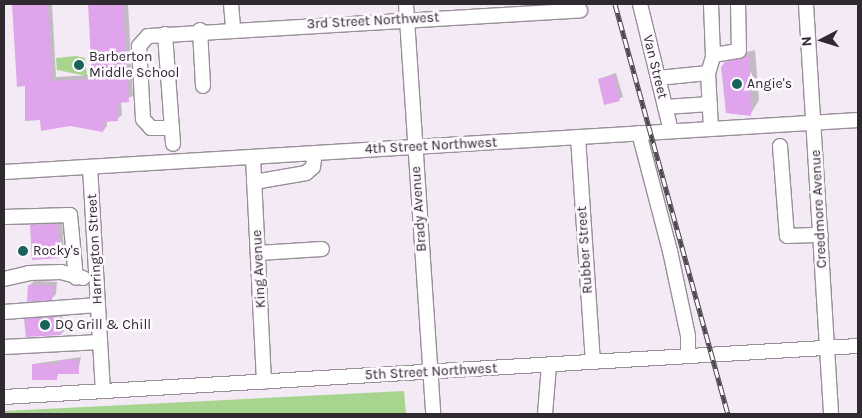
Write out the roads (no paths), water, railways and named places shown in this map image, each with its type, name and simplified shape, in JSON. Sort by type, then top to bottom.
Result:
[{"type":"street","points":[[231,4],[233,29]]},
{"type":"street","name":"Brady Avenue","points":[[406,4],[433,414]]},
{"type":"street","name":"Van Street","points":[[640,4],[671,131]]},
{"type":"street","points":[[711,4],[713,54],[708,73],[711,129]]},
{"type":"street","points":[[713,54],[739,51],[738,4]]},
{"type":"street","name":"Creedmore Avenue","points":[[806,4],[832,414]]},
{"type":"street","name":"3rd Street Northwest","points":[[172,128],[151,128],[143,119],[139,46],[148,36],[200,30],[580,10]]},
{"type":"street","points":[[200,30],[203,86]]},
{"type":"street","points":[[165,34],[173,144]]},
{"type":"street","points":[[658,78],[708,73]]},
{"type":"street","points":[[665,107],[710,104]]},
{"type":"street","name":"4th Street Northwest","points":[[4,172],[858,120]]},
{"type":"street","points":[[639,133],[670,251],[688,336],[688,356]]},
{"type":"street","name":"Rubber Street","points":[[578,138],[593,362]]},
{"type":"street","points":[[780,146],[787,236],[821,235]]},
{"type":"street","points":[[254,182],[306,173],[313,167],[315,153]]},
{"type":"street","name":"King Avenue","points":[[253,157],[264,382]]},
{"type":"street","name":"Harrington Street","points":[[90,167],[103,391]]},
{"type":"street","points":[[4,217],[62,213],[72,218],[76,278]]},
{"type":"street","points":[[72,227],[93,226]]},
{"type":"street","points":[[258,253],[322,249]]},
{"type":"street","points":[[4,280],[29,273],[61,272],[76,278],[96,277]]},
{"type":"street","points":[[4,312],[98,305]]},
{"type":"street","points":[[4,347],[100,342]]},
{"type":"street","name":"5th Street Northwest","points":[[4,397],[858,346]]},
{"type":"street","points":[[545,414],[549,365]]},
{"type":"railway","points":[[615,4],[728,414]]},
{"type":"place","name":"Barberton Middle School","points":[[79,65]]},
{"type":"place","name":"Angie's","points":[[737,84]]},
{"type":"place","name":"Rocky's","points":[[23,251]]},
{"type":"place","name":"DQ Grill & Chill","points":[[45,325]]}]
